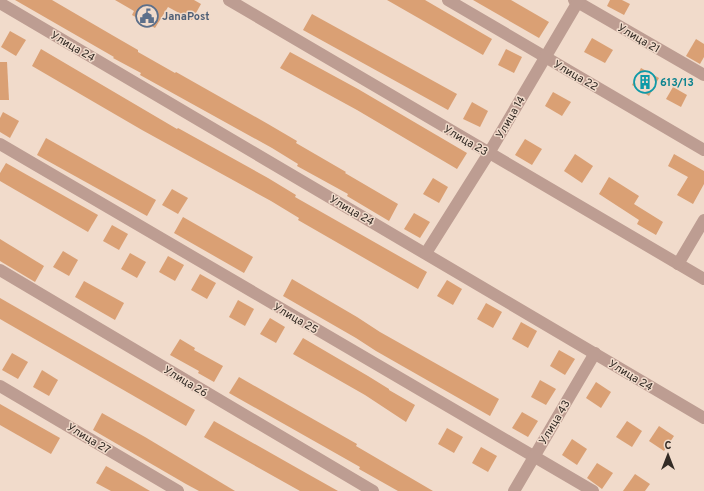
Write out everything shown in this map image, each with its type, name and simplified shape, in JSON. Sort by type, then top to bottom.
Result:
[{"type":"street","name":"Улица 23","points":[[229,0],[704,279]]},
{"type":"street","name":"Улица 22","points":[[448,0],[704,150]]},
{"type":"street","name":"Улица 14","points":[[426,253],[489,153],[546,57],[577,1]]},
{"type":"street","name":"Улица 21","points":[[577,1],[704,75]]},
{"type":"street","name":"Улица 24","points":[[0,4],[426,253],[704,418]]},
{"type":"street","name":"Улица 25","points":[[0,144],[593,491]]},
{"type":"street","points":[[678,264],[704,220]]},
{"type":"street","name":"Улица 26","points":[[0,270],[373,491]]},
{"type":"street","name":"Улица 43","points":[[514,491],[595,353]]},
{"type":"street","name":"Улица 27","points":[[0,386],[178,491]]},
{"type":"building","points":[[15,0],[52,0],[138,50],[138,52],[297,141],[296,143],[398,204],[389,221],[347,196],[348,194],[297,166],[298,164],[272,148],[140,75],[141,73]]},
{"type":"building","points":[[115,0],[194,0],[201,4],[192,20],[168,7],[155,28],[132,15],[134,11]]},
{"type":"building","points":[[387,0],[425,0],[492,39],[483,55]]},
{"type":"building","points":[[473,0],[511,0],[549,22],[539,38]]},
{"type":"building","points":[[610,0],[622,0],[630,4],[624,15],[607,6]]},
{"type":"building","points":[[312,14],[457,94],[448,110],[303,30]]},
{"type":"building","points":[[10,31],[26,40],[16,56],[1,47]]},
{"type":"building","points":[[592,38],[613,50],[605,63],[584,52]]},
{"type":"building","points":[[696,39],[704,44],[704,57],[700,64],[686,56]]},
{"type":"building","points":[[41,49],[177,129],[178,128],[268,178],[296,195],[295,197],[427,272],[418,289],[298,220],[299,218],[271,201],[142,130],[32,66]]},
{"type":"building","points":[[506,49],[522,57],[514,73],[498,65]]},
{"type":"building","points":[[290,52],[358,89],[467,153],[457,169],[357,110],[280,68]]},
{"type":"building","points":[[0,62],[7,62],[9,100],[0,100]]},
{"type":"building","name":"613/13","points":[[641,68],[659,78],[649,96],[632,85]]},
{"type":"building","points":[[673,87],[687,95],[681,107],[666,99]]},
{"type":"building","points":[[553,92],[571,102],[562,116],[545,106]]},
{"type":"building","points":[[472,102],[488,111],[480,127],[463,119]]},
{"type":"building","points":[[3,112],[19,121],[10,138],[0,132],[0,118]]},
{"type":"building","points":[[46,138],[156,200],[147,216],[37,155]]},
{"type":"building","points":[[525,139],[542,149],[532,165],[515,155]]},
{"type":"building","points":[[575,154],[593,166],[582,183],[564,171]]},
{"type":"building","points":[[674,154],[704,171],[704,184],[693,204],[677,195],[688,177],[668,166]]},
{"type":"building","points":[[6,163],[98,215],[88,232],[0,181],[0,173]]},
{"type":"building","points":[[609,177],[639,196],[634,204],[663,222],[656,235],[637,224],[639,220],[599,194]]},
{"type":"building","points":[[433,178],[448,187],[439,203],[423,194]]},
{"type":"building","points":[[172,189],[188,198],[178,214],[162,205]]},
{"type":"building","points":[[414,213],[430,222],[420,238],[404,229]]},
{"type":"building","points":[[183,217],[253,257],[244,273],[174,233]]},
{"type":"building","points":[[112,225],[128,234],[119,250],[103,241]]},
{"type":"building","points":[[0,239],[44,266],[35,282],[0,261]]},
{"type":"building","points":[[63,251],[78,260],[69,276],[53,267]]},
{"type":"building","points":[[130,253],[146,262],[137,278],[121,269]]},
{"type":"building","points":[[168,256],[184,265],[175,281],[159,272]]},
{"type":"building","points":[[200,274],[216,283],[207,299],[191,290]]},
{"type":"building","points":[[292,279],[380,332],[499,399],[490,416],[283,296]]},
{"type":"building","points":[[447,280],[462,289],[453,305],[437,296]]},
{"type":"building","points":[[84,281],[124,303],[115,320],[75,297]]},
{"type":"building","points":[[0,298],[195,410],[186,426],[0,319]]},
{"type":"building","points":[[238,300],[254,309],[245,326],[229,317]]},
{"type":"building","points":[[486,303],[502,312],[493,328],[477,319]]},
{"type":"building","points":[[270,318],[285,327],[276,343],[260,334]]},
{"type":"building","points":[[521,322],[537,331],[528,348],[512,339]]},
{"type":"building","points":[[303,338],[415,405],[406,422],[365,395],[293,354]]},
{"type":"building","points":[[180,339],[195,348],[194,350],[223,366],[214,382],[198,373],[199,371],[170,355]]},
{"type":"building","points":[[559,350],[575,359],[565,375],[550,366]]},
{"type":"building","points":[[12,353],[28,362],[18,379],[2,370]]},
{"type":"building","points":[[42,370],[58,380],[49,396],[33,387]]},
{"type":"building","points":[[239,377],[357,444],[356,446],[433,491],[398,491],[359,469],[360,467],[229,393]]},
{"type":"building","points":[[540,380],[556,389],[546,405],[531,397]]},
{"type":"building","points":[[596,382],[611,392],[601,408],[586,398]]},
{"type":"building","points":[[0,404],[60,438],[51,454],[0,425]]},
{"type":"building","points":[[522,412],[538,421],[528,437],[512,428]]},
{"type":"building","points":[[102,413],[235,491],[199,491],[93,430]]},
{"type":"building","points":[[214,421],[338,491],[300,491],[204,437]]},
{"type":"building","points":[[627,421],[642,431],[632,447],[616,437]]},
{"type":"building","points":[[659,426],[674,436],[664,451],[649,441]]},
{"type":"building","points":[[447,428],[463,437],[454,453],[438,444]]},
{"type":"building","points":[[572,439],[587,449],[577,465],[562,455]]},
{"type":"building","points":[[481,447],[497,456],[488,472],[472,463]]},
{"type":"building","points":[[597,463],[613,473],[602,489],[587,478]]},
{"type":"building","points":[[106,466],[150,491],[111,491],[96,483]]},
{"type":"building","points":[[635,474],[650,484],[645,491],[623,491]]},
{"type":"place","name":"JanaPost","points":[[147,16]]},
{"type":"place","name":"613/13","points":[[645,82]]}]
